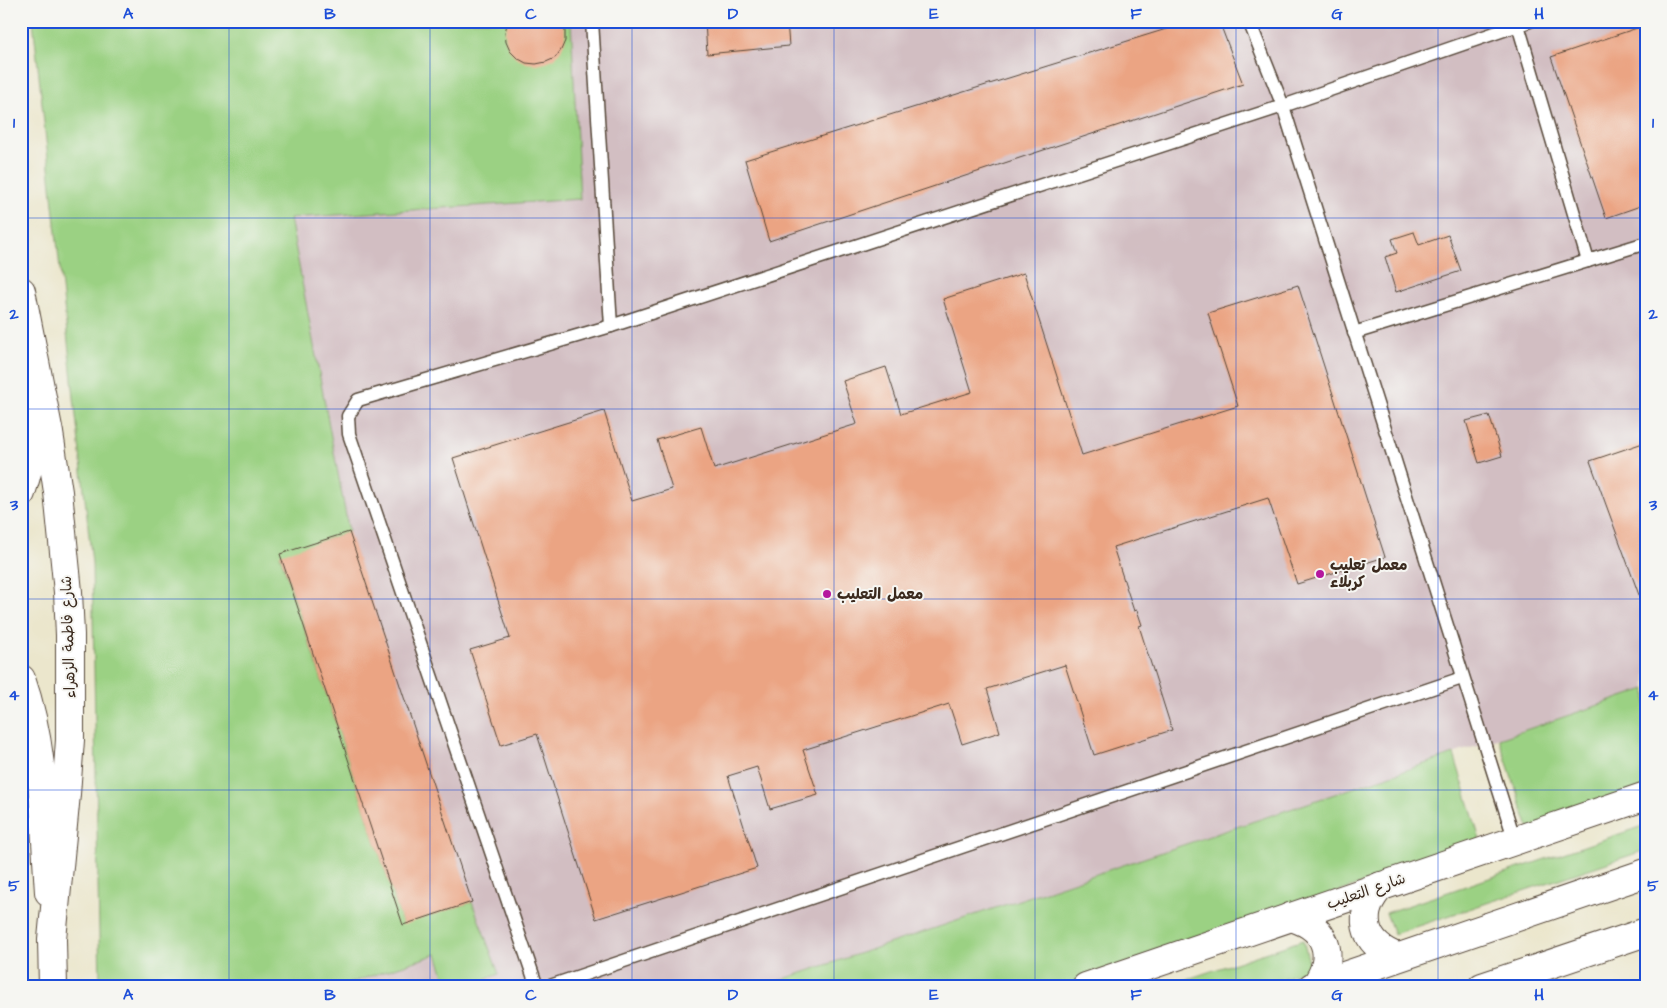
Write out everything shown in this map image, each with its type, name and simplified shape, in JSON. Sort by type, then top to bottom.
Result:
[{"type":"main road","name":"شارع فاطمة الزهراء","points":[[21,291],[49,433],[58,492],[68,592],[70,635],[69,749],[62,846],[52,939],[53,987]]},
{"type":"main road","points":[[21,493],[34,438],[37,402],[35,365]]},
{"type":"main road","points":[[21,679],[36,738],[43,792],[52,939]]},
{"type":"main road","name":"شارع التعليب","points":[[1086,987],[1646,796]]},
{"type":"main road","points":[[1314,986],[1646,873]]},
{"type":"main road","points":[[1381,886],[1372,896],[1367,907],[1365,920],[1368,933],[1375,944],[1385,952],[1397,957]]},
{"type":"main road","points":[[1290,917],[1303,920],[1314,927],[1327,949],[1327,962],[1323,975],[1314,986]]},
{"type":"main road","points":[[1482,987],[1646,932]]},
{"type":"lane","points":[[592,21],[611,326]]},
{"type":"lane","points":[[1249,21],[1283,106],[1515,841]]},
{"type":"lane","points":[[537,987],[349,434],[348,416],[358,400],[611,326],[1283,106],[1524,23],[1588,260]]},
{"type":"lane","points":[[1354,333],[1646,243]]},
{"type":"lane","points":[[547,987],[1462,678]]},
{"type":"shaded area","points":[[215,21],[1646,21],[1646,689],[760,987],[292,987]]},
{"type":"green space","points":[[33,21],[571,21],[580,199],[290,218],[349,532],[280,555],[403,924],[472,902],[499,974],[466,987],[448,987],[437,954],[347,984],[347,987],[100,987],[92,563]]},
{"type":"green space","points":[[1646,689],[1646,791],[1530,831],[1499,739]]},
{"type":"green space","points":[[1454,754],[1481,843],[1060,987],[760,987]]},
{"type":"green space","points":[[1646,825],[1646,850],[1394,934],[1386,913]]},
{"type":"green space","points":[[1303,940],[1311,969],[1257,987],[1164,987]]},
{"type":"building","points":[[508,21],[562,21],[565,30],[565,41],[561,50],[555,58],[546,62],[526,63],[510,51],[506,42],[505,32]]},
{"type":"building","points":[[705,21],[787,21],[789,46],[707,54]]},
{"type":"building","points":[[1192,21],[1219,21],[1243,84],[769,241],[745,160]]},
{"type":"building","points":[[1646,25],[1646,204],[1606,218],[1551,57]]},
{"type":"building","points":[[1414,232],[1419,245],[1448,235],[1461,271],[1396,292],[1385,257],[1397,253],[1392,239]]},
{"type":"building","points":[[1024,273],[1082,455],[1238,406],[1208,313],[1298,285],[1385,557],[1297,584],[1268,498],[1113,547],[1134,611],[1137,610],[1142,625],[1139,626],[1172,730],[1094,755],[1065,665],[987,689],[1000,732],[962,744],[949,704],[803,750],[818,795],[770,809],[757,767],[728,776],[757,868],[596,919],[537,734],[501,745],[470,650],[510,638],[453,458],[604,411],[632,501],[672,489],[657,440],[701,427],[714,469],[857,424],[843,381],[886,367],[901,414],[972,392],[943,299]]},
{"type":"building","points":[[1489,415],[1502,456],[1479,463],[1466,421]]},
{"type":"building","points":[[1646,442],[1646,614],[1590,461]]},
{"type":"building","points":[[349,532],[472,902],[403,925],[280,554]]},
{"type":"place","name":"معمل تعليب كربلاء","points":[[1320,574]]},
{"type":"place","name":"معمل التعليب","points":[[827,594]]}]
